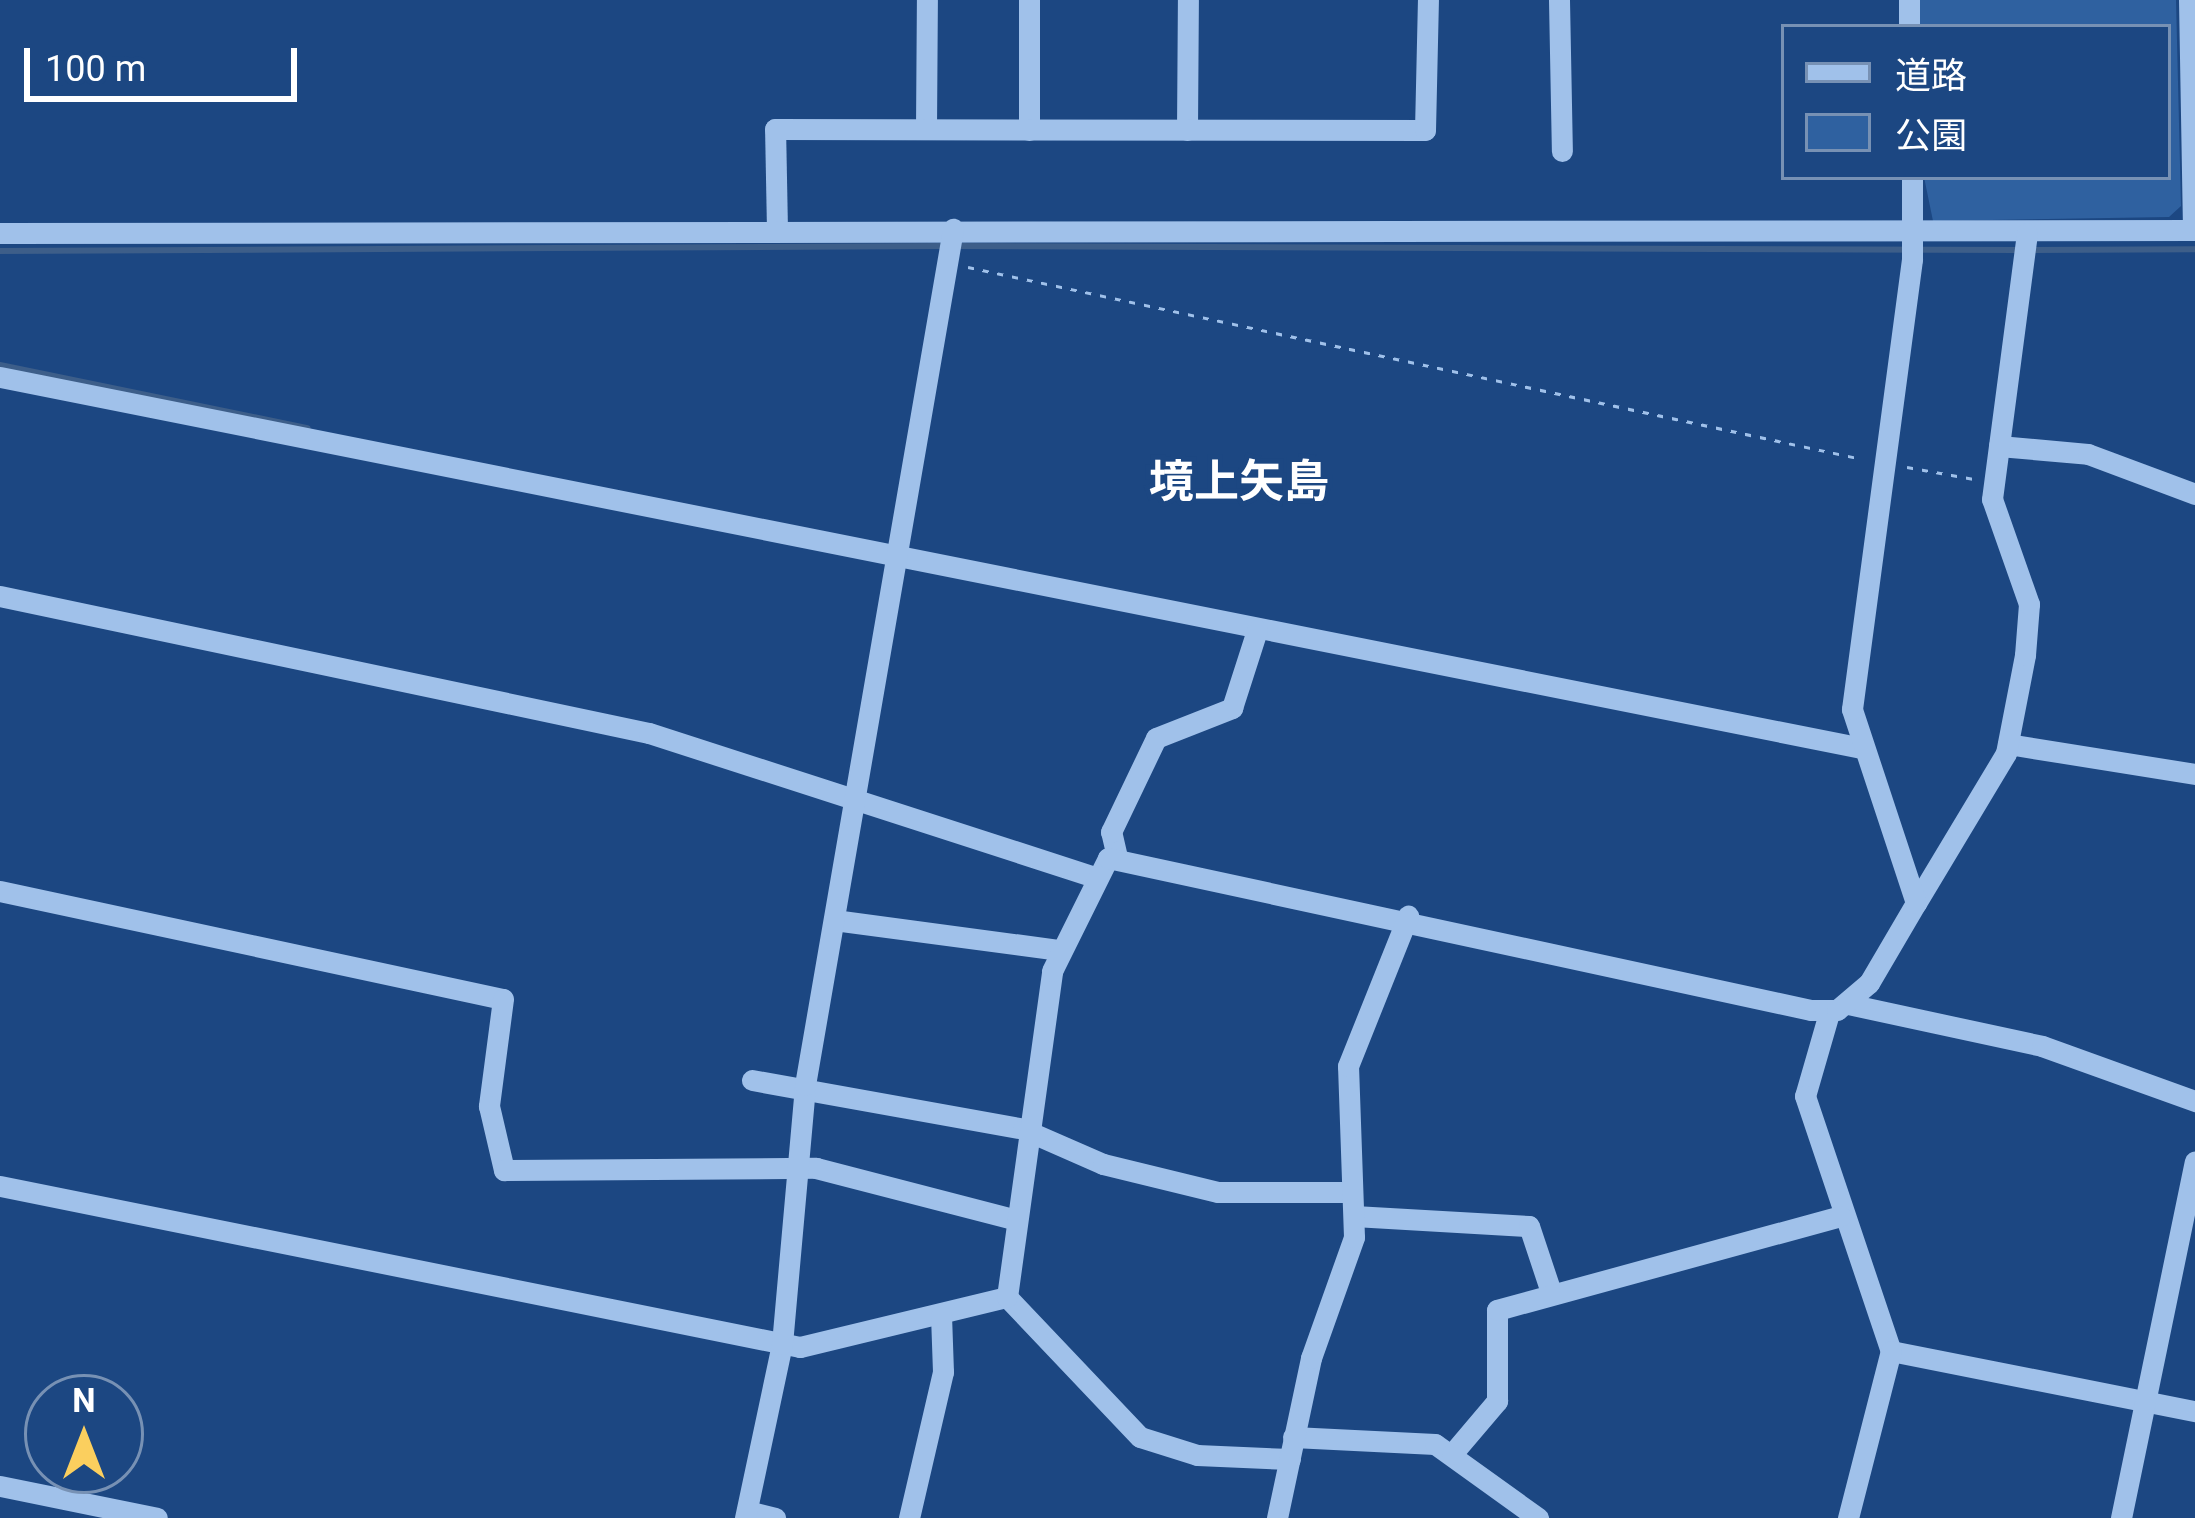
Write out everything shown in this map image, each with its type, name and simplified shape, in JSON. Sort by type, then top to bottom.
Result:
[{"type":"street","points":[[926,129],[927,0]]},
{"type":"street","points":[[1029,0],[1029,130]]},
{"type":"street","points":[[1187,130],[1188,0]]},
{"type":"street","points":[[777,230],[775,129],[1424,130],[1428,0]]},
{"type":"street","points":[[1559,0],[1562,151]]},
{"type":"street","points":[[0,233],[953,229],[1913,244],[2027,233],[2194,230],[2188,0]]},
{"type":"street","points":[[1912,180],[1913,244],[1854,655],[1857,747],[1916,903]]},
{"type":"street","points":[[775,1518],[746,1515],[782,1344],[792,1168],[834,920],[862,794],[952,264],[953,229]]},
{"type":"street","points":[[1848,1518],[1891,1351],[1840,1216],[1804,1082],[1839,1009],[1916,903],[2008,744],[2030,615],[1994,520],[1994,482],[2027,233]]},
{"type":"street","points":[[0,377],[1857,747]]},
{"type":"street","points":[[1999,446],[2088,454],[2195,494]]},
{"type":"street","points":[[0,596],[465,690],[862,794],[1096,878]]},
{"type":"street","points":[[1117,856],[1111,832],[1156,738],[1232,708],[1257,630]]},
{"type":"street","points":[[2008,744],[2195,774]]},
{"type":"street","points":[[1117,856],[1096,878],[1058,950],[1033,1132],[1010,1218],[1007,1298],[1140,1437],[1196,1455],[1292,1448],[1383,1434],[1452,1454],[1538,1518]]},
{"type":"street","points":[[1117,856],[1839,1009],[2042,1046],[2195,1101]]},
{"type":"street","points":[[0,891],[503,999],[489,1106],[496,1167],[792,1168],[904,1183],[1010,1218]]},
{"type":"street","points":[[1277,1518],[1354,1216],[1348,1066],[1408,916]]},
{"type":"street","points":[[834,920],[1058,950]]},
{"type":"street","points":[[752,1080],[805,1085],[1033,1132],[1103,1164],[1218,1192],[1351,1192]]},
{"type":"street","points":[[2121,1518],[2195,1162]]},
{"type":"street","points":[[0,1186],[782,1344],[847,1344],[1007,1298]]},
{"type":"street","points":[[1354,1216],[1529,1226],[1550,1289]]},
{"type":"street","points":[[1452,1454],[1497,1401],[1492,1316],[1550,1289],[1840,1216]]},
{"type":"street","points":[[908,1518],[940,1390],[941,1316]]},
{"type":"street","points":[[1891,1351],[2195,1411]]},
{"type":"street","points":[[0,1486],[157,1518]]},
{"type":"path","points":[[952,264],[1881,463],[1994,482]]},
{"type":"green space","points":[[1917,0],[2176,0],[2181,206],[2169,217],[1933,221],[1925,180],[2171,180],[2171,24],[1918,24]]},
{"type":"waterway","points":[[0,251],[943,246]]},
{"type":"waterway","points":[[957,246],[2017,250]]},
{"type":"waterway","points":[[2031,250],[2195,249]]},
{"type":"waterway","points":[[0,365],[308,428]]},
{"type":"district","name":"境上矢島","points":[[1239,482]]}]
